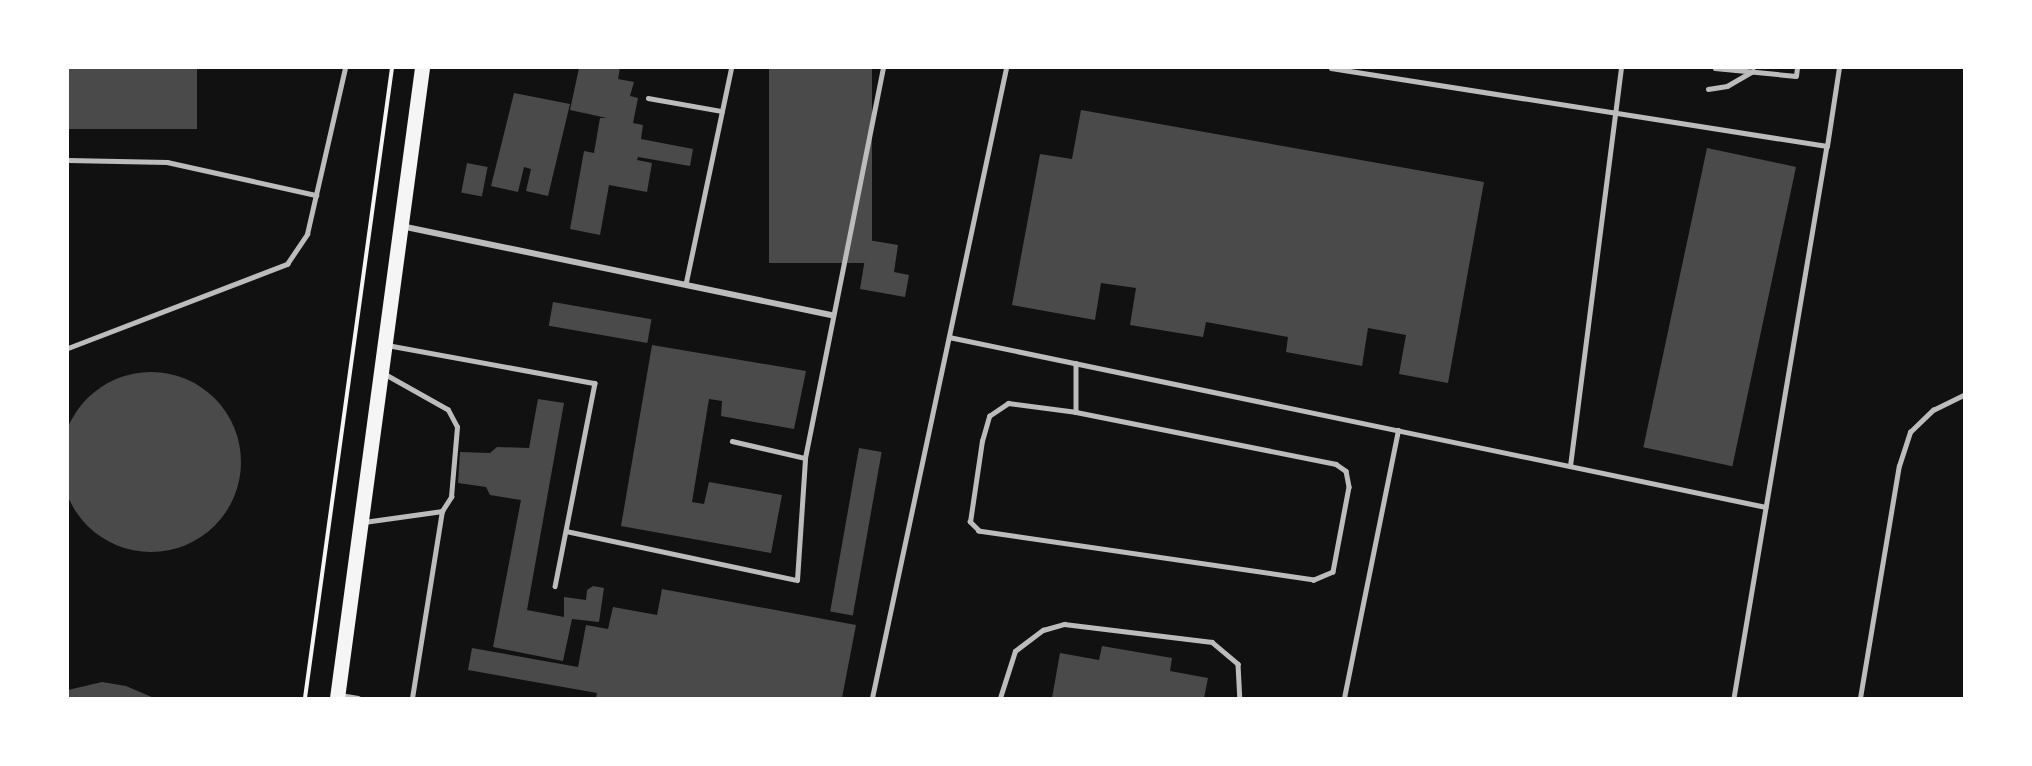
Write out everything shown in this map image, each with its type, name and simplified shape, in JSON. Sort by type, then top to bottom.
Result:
[{"type":"main road","points":[[337,697],[358,523],[385,344],[422,68]]},
{"type":"street","points":[[401,226],[686,282],[831,315]]},
{"type":"lane","points":[[68,348],[287,264],[307,234],[345,68]]},
{"type":"lane","points":[[686,282],[731,68]]},
{"type":"lane","points":[[566,531],[797,580],[805,458],[831,315],[883,68]]},
{"type":"lane","points":[[872,699],[1006,68]]},
{"type":"lane","points":[[1331,68],[1827,146]]},
{"type":"lane","points":[[1570,466],[1621,68]]},
{"type":"lane","points":[[1714,68],[1796,76],[1797,68]]},
{"type":"lane","points":[[1734,699],[1839,68]]},
{"type":"lane","points":[[1708,89],[1727,86],[1753,71]]},
{"type":"lane","points":[[648,98],[722,111]]},
{"type":"lane","points":[[68,160],[167,162],[316,195]]},
{"type":"lane","points":[[949,336],[1766,507]]},
{"type":"lane","points":[[385,344],[595,383],[555,585]]},
{"type":"lane","points":[[1076,363],[1076,412]]},
{"type":"lane","points":[[381,372],[448,410],[457,427],[451,497],[442,511],[412,699]]},
{"type":"lane","points":[[1860,699],[1899,466],[1910,432],[1933,410],[1965,395]]},
{"type":"lane","points":[[1008,403],[1076,412],[1336,464],[1346,471],[1349,487],[1333,572],[1314,580],[979,531],[970,522],[990,416],[1008,403]]},
{"type":"lane","points":[[1344,699],[1398,430]]},
{"type":"lane","points":[[732,441],[805,458]]},
{"type":"lane","points":[[358,523],[442,511]]},
{"type":"lane","points":[[1000,699],[1015,651],[1043,630],[1064,624],[1212,642],[1238,664],[1240,699]]},
{"type":"lane","points":[[337,697],[358,699]]},
{"type":"path","points":[[305,699],[392,68]]},
{"type":"building","points":[[68,68],[197,68],[197,129],[68,129]]},
{"type":"building","points":[[579,68],[620,68],[618,79],[634,82],[630,96],[638,98],[633,123],[643,125],[641,139],[693,149],[690,166],[638,157],[637,160],[652,163],[647,192],[609,185],[600,235],[570,229],[584,151],[594,153],[600,118],[607,118],[570,110]]},
{"type":"building","points":[[769,68],[872,68],[872,263],[769,263]]},
{"type":"building","points":[[514,93],[570,104],[548,196],[526,191],[531,169],[524,167],[518,192],[491,186]]},
{"type":"building","points":[[1081,110],[1484,182],[1448,383],[1399,374],[1406,335],[1368,328],[1362,366],[1286,352],[1288,337],[1206,322],[1203,337],[1130,325],[1136,288],[1101,283],[1095,320],[1012,305],[1040,154],[1072,159]]},
{"type":"building","points":[[1707,148],[1796,167],[1732,466],[1643,447]]},
{"type":"building","points":[[467,163],[488,167],[482,196],[461,192]]},
{"type":"building","points":[[868,240],[898,245],[894,272],[909,275],[905,297],[860,289]]},
{"type":"building","points":[[553,302],[651,319],[647,343],[549,326]]},
{"type":"building","points":[[652,345],[806,371],[794,429],[721,416],[722,401],[709,399],[692,502],[704,504],[709,482],[782,495],[771,553],[621,526]]},
{"type":"building","points":[[151,372],[169,373],[186,379],[215,398],[234,427],[240,444],[240,480],[234,497],[215,526],[186,545],[169,551],[151,552],[133,551],[116,545],[87,526],[68,497],[62,480],[61,462],[62,444],[68,427],[87,398],[116,379],[133,373]]},
{"type":"building","points":[[538,399],[564,403],[527,610],[564,617],[564,597],[586,600],[587,590],[593,586],[604,588],[599,622],[572,619],[563,661],[493,647],[521,500],[490,495],[486,487],[458,483],[460,452],[490,453],[497,447],[529,448]]},
{"type":"building","points":[[859,448],[882,452],[853,615],[830,611]]},
{"type":"building","points":[[662,589],[856,625],[842,698],[596,698],[597,693],[468,670],[472,648],[578,667],[586,625],[608,629],[613,607],[657,615]]},
{"type":"building","points":[[1102,646],[1172,658],[1170,671],[1208,678],[1204,698],[1052,698],[1060,653],[1099,660]]},
{"type":"building","points":[[102,682],[126,686],[154,698],[68,698],[68,690]]}]
